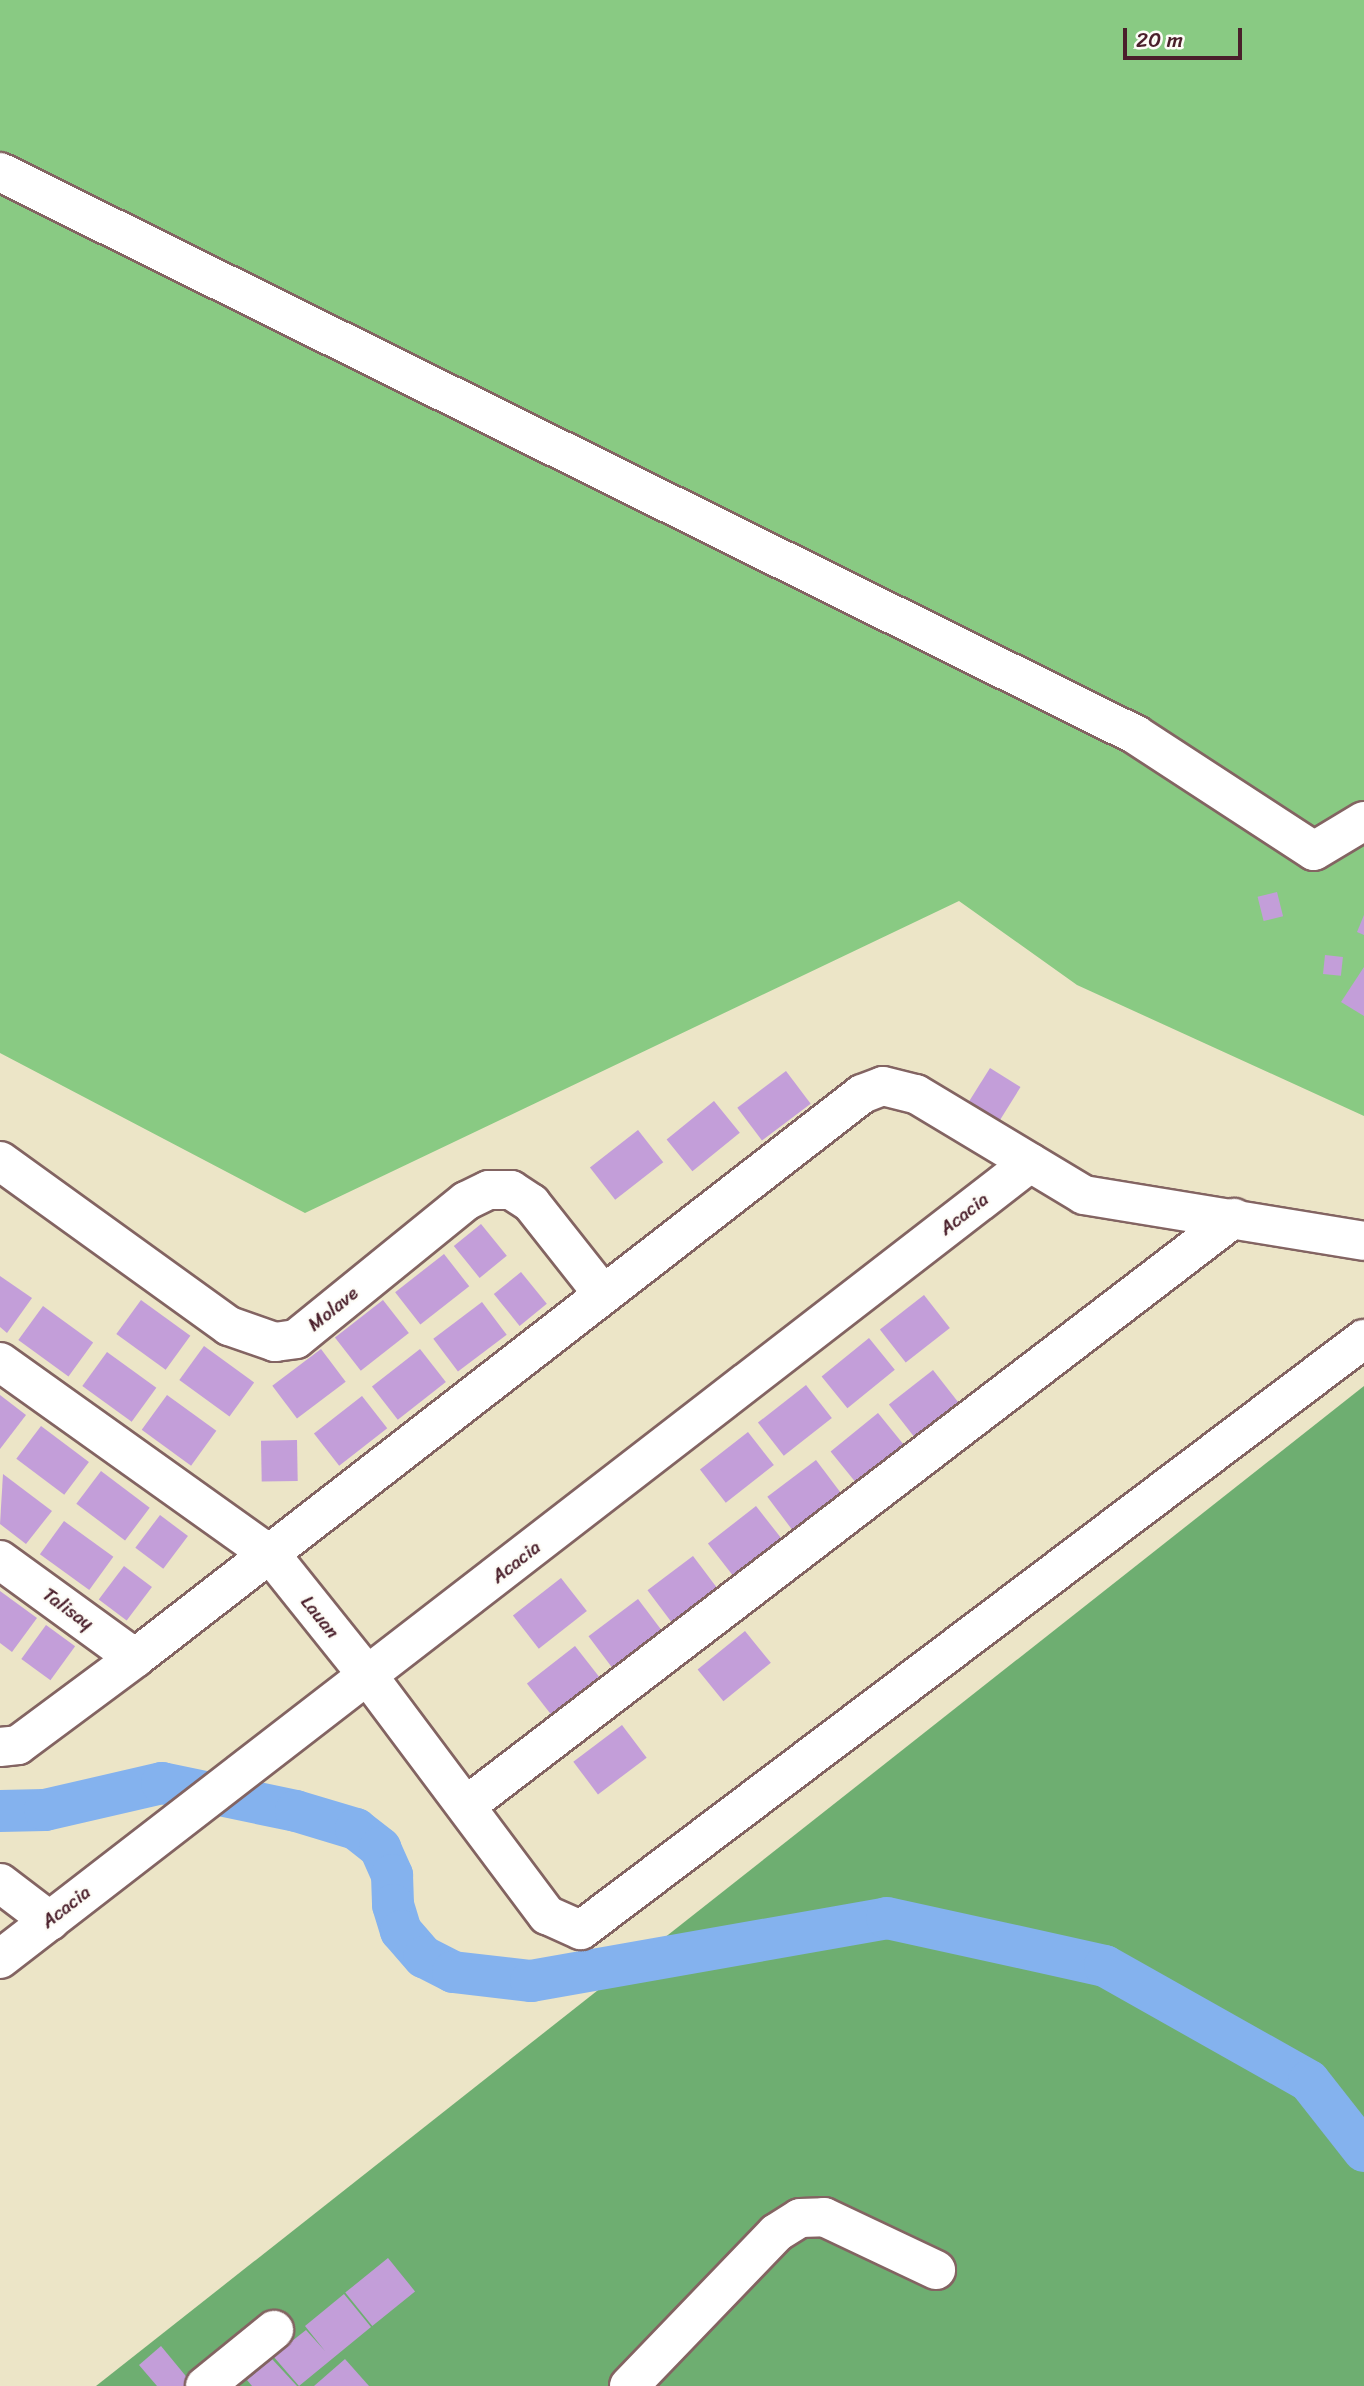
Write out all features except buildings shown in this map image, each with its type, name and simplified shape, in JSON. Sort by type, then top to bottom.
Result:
[{"type":"street","points":[[0,172],[1136,735],[1314,851],[1364,821]]},
{"type":"street","points":[[0,1747],[18,1745],[135,1658],[271,1555],[602,1293],[862,1094],[883,1086],[916,1094],[1084,1195],[1364,1241]]},
{"type":"street","name":"Molave","points":[[0,1161],[229,1326],[275,1342],[296,1339],[466,1201],[489,1190],[511,1190],[531,1203],[602,1293]]},
{"type":"street","name":"Acacia","points":[[0,1959],[177,1819],[368,1676],[1030,1163]]},
{"type":"street","points":[[467,1805],[1234,1218]]},
{"type":"street","name":"Lauan","points":[[0,1363],[271,1555],[368,1676],[547,1914],[581,1930],[1364,1339]]},
{"type":"street","name":"Talisay","points":[[0,1560],[135,1658]]},
{"type":"street","points":[[0,1883],[50,1921]]},
{"type":"street","points":[[629,2386],[776,2233],[800,2218],[824,2217],[936,2270]]},
{"type":"street","points":[[205,2386],[274,2330]]},
{"type":"green space","points":[[0,0],[1364,0],[1364,1116],[1077,985],[959,901],[305,1213],[0,1053]]},
{"type":"green space","points":[[1364,1386],[1364,2386],[96,2386]]},
{"type":"waterway","points":[[0,1811],[45,1810],[162,1783],[296,1811],[356,1829],[380,1848],[392,1875],[393,1905],[401,1931],[424,1957],[453,1972],[531,1981],[887,1918],[1105,1966],[1309,2081],[1364,2151]]}]
